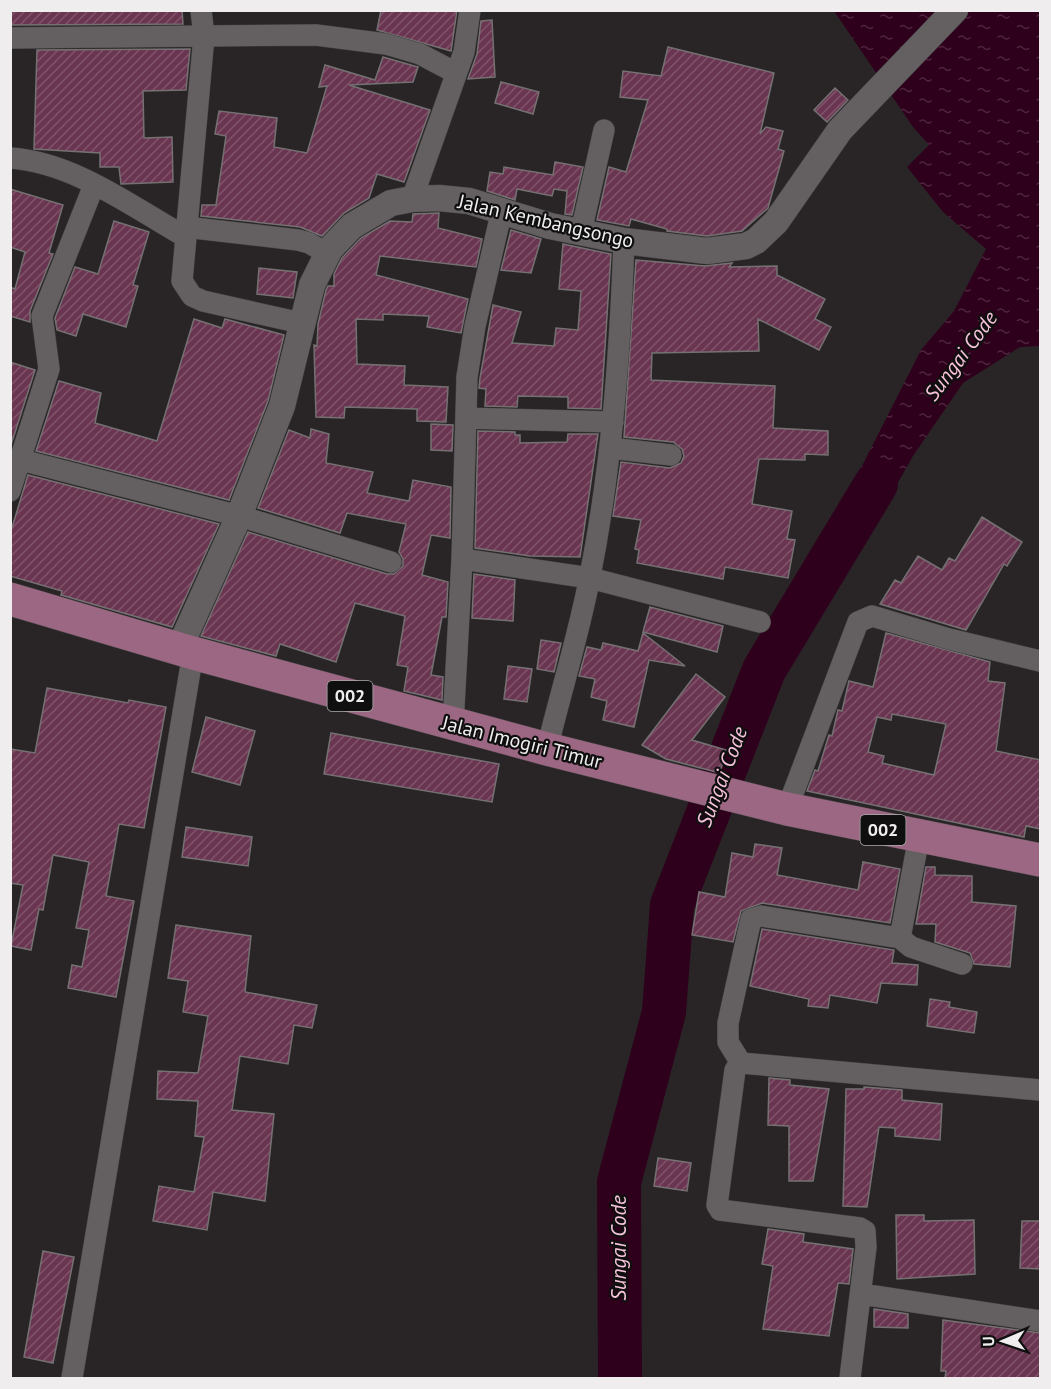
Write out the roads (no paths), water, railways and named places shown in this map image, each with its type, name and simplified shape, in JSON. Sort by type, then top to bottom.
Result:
[{"type":"main road","name":"Jalan Imogiri Timur","points":[[10,599],[186,651],[547,749],[787,809],[1041,860]]},
{"type":"street","points":[[201,10],[204,36],[184,232],[182,281],[192,296],[301,323]]},
{"type":"street","points":[[412,199],[464,52],[470,10]]},
{"type":"street","name":"Jalan Kembangsongo","points":[[186,651],[282,406],[312,285],[328,254],[342,235],[371,213],[391,203],[412,199],[469,201],[550,226],[624,241],[707,251],[733,249],[756,242],[776,222],[840,130],[956,10]]},
{"type":"street","points":[[10,38],[316,35],[377,42],[420,54],[456,74]]},
{"type":"street","points":[[581,232],[604,130]]},
{"type":"street","points":[[10,158],[54,167],[184,232],[298,240],[309,243],[328,254]]},
{"type":"street","points":[[10,491],[49,369],[42,316],[94,185]]},
{"type":"street","points":[[453,725],[462,559],[467,377],[475,326],[502,210]]},
{"type":"street","points":[[547,749],[590,578],[610,448],[621,351],[624,241]]},
{"type":"street","points":[[466,418],[613,422]]},
{"type":"street","points":[[610,448],[671,454]]},
{"type":"street","points":[[21,460],[239,516],[392,562]]},
{"type":"street","points":[[462,559],[590,578],[759,622]]},
{"type":"street","points":[[787,809],[858,622],[864,618],[872,616],[949,639],[1041,661]]},
{"type":"street","points":[[72,1378],[186,651]]},
{"type":"street","points":[[900,938],[920,837]]},
{"type":"street","points":[[741,1063],[728,1042],[728,1023],[749,925],[754,916],[900,938],[911,947],[962,964]]},
{"type":"street","points":[[741,1063],[1041,1090]]},
{"type":"street","points":[[741,1063],[735,1070],[717,1205],[720,1210],[860,1228],[867,1237],[850,1378]]},
{"type":"street","points":[[861,1294],[1041,1321]]},
{"type":"water","points":[[834,11],[1040,11],[1040,346],[1020,347],[963,383],[913,456],[857,555],[836,517],[921,350],[954,311],[986,249],[943,212],[907,167],[929,145],[913,127]]},
{"type":"waterway","name":"Sungai Code","points":[[620,1378],[619,1182],[664,1012],[672,905],[764,670],[876,484]]}]
